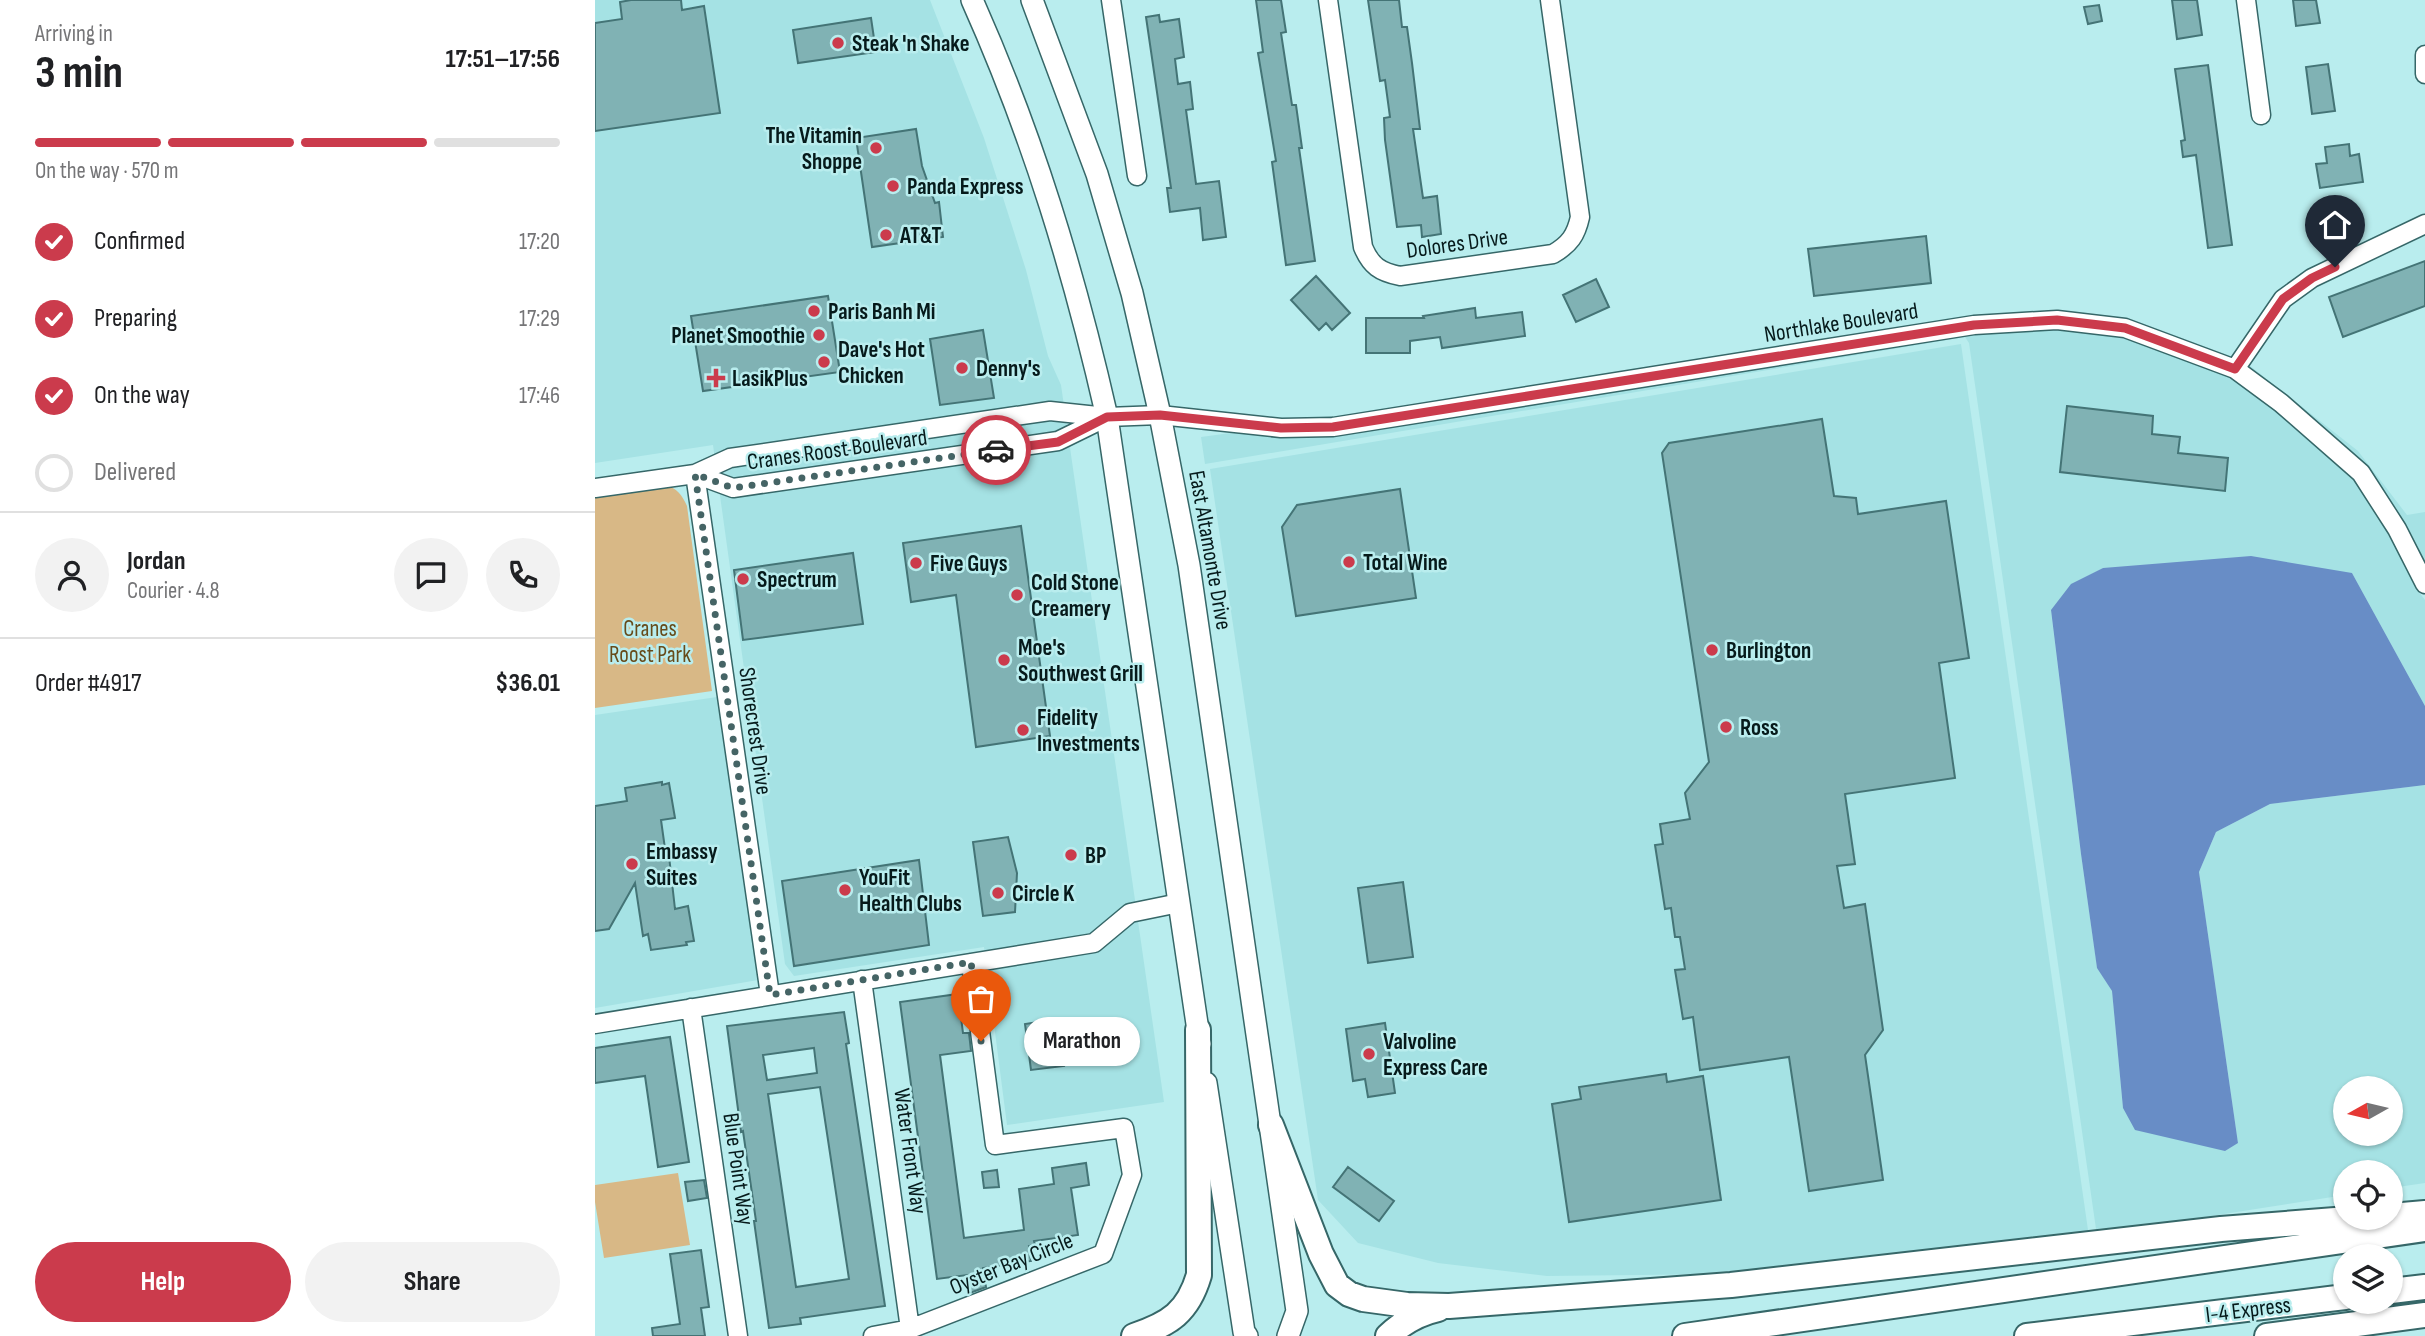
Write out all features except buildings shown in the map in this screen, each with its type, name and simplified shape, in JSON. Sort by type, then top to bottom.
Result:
[{"type":"highway","points":[[1134,1336],[1165,1324],[1182,1311],[1191,1297],[1199,1275],[1198,1030]]},
{"type":"highway","points":[[1271,1125],[1321,1254],[1337,1286],[1363,1299],[1407,1305],[1449,1306],[1731,1285],[2221,1229],[2333,1220]]},
{"type":"highway","points":[[2403,1215],[2425,1213]]},
{"type":"highway","points":[[1685,1336],[2425,1229]]},
{"type":"highway","points":[[2403,1290],[2425,1287]]},
{"type":"highway","name":"I-4 Express","points":[[2027,1336],[2333,1298]]},
{"type":"highway","points":[[1388,1336],[1426,1311],[1449,1306]]},
{"type":"highway","name":"I-4 Express","points":[[2267,1336],[2425,1315]]},
{"type":"main road","points":[[972,0],[1039,166],[1083,315],[1107,417],[1244,1332],[1247,1336]]},
{"type":"main road","name":"East Altamonte Drive","points":[[1032,0],[1097,174],[1132,293],[1160,415],[1189,565],[1297,1311],[1288,1336]]},
{"type":"street","points":[[1111,0],[1137,176]]},
{"type":"street","name":"Dolores Drive","points":[[1328,0],[1363,247],[1370,263],[1384,273],[1400,276],[1553,254],[1567,246],[1577,233],[1580,217],[1550,0]]},
{"type":"street","points":[[2246,0],[2261,115]]},
{"type":"street","points":[[2425,55],[2425,74]]},
{"type":"street","points":[[2235,369],[2283,299],[2312,278],[2425,223]]},
{"type":"street","name":"Northlake Boulevard","points":[[1160,415],[1281,428],[1333,427],[1974,325],[2057,320],[2125,328],[2235,369],[2281,403],[2361,473],[2397,529],[2425,584]]},
{"type":"street","name":"Cranes Roost Boulevard","points":[[595,488],[695,474],[730,458],[1050,411],[1107,417],[1160,415]]},
{"type":"street","name":"Cranes Roost Boulevard","points":[[695,474],[733,488],[1058,442],[1107,417]]},
{"type":"street","name":"Shorecrest Drive","points":[[695,474],[770,995]]},
{"type":"street","points":[[595,1024],[1094,943],[1130,913],[1179,903]]},
{"type":"street","name":"Oyster Bay Circle","points":[[873,1336],[911,1329],[1103,1254],[1132,1175],[1124,1128],[995,1144],[971,962]]},
{"type":"street","name":"Water Front Way","points":[[862,980],[911,1329]]},
{"type":"street","name":"Blue Point Way","points":[[691,1008],[738,1336]]},
{"type":"shaded area","points":[[595,0],[930,0],[984,138],[1026,270],[1048,356],[1061,385],[1164,1102],[1007,1125],[984,947],[794,976],[785,964],[713,445],[595,463]]},
{"type":"shaded area","points":[[2056,328],[2122,337],[2230,376],[2274,409],[2353,478],[2389,533],[2416,588],[2425,600],[2425,706],[2352,573],[2103,568],[2071,585],[2051,611],[2097,967],[2112,991],[2123,1108],[2238,1143],[2199,872],[2216,832],[2270,804],[2425,785],[2425,1183],[2403,1186],[2403,1160],[2333,1160],[2333,1197],[2166,1223],[2096,1229],[1969,343],[1965,337],[1205,464],[1201,437],[1238,432],[1335,435],[1975,334]]},
{"type":"shaded area","points":[[1961,344],[2089,1237],[1728,1274],[1547,1276],[1438,1263],[1358,1243],[1318,1200],[1210,469]]},
{"type":"shaded area","points":[[2249,365],[2358,451],[2407,515],[2425,512],[2425,564],[2405,525],[2369,468]]},
{"type":"shaded area","points":[[717,697],[758,980],[595,1008],[595,715]]},
{"type":"green space","name":"Cranes Roost Park","points":[[665,485],[679,492],[687,506],[712,691],[595,708],[595,495]]},
{"type":"green space","points":[[678,1173],[690,1245],[604,1258],[595,1185]]},
{"type":"water","points":[[2251,556],[2352,573],[2425,706],[2425,785],[2270,804],[2216,832],[2199,872],[2238,1143],[2225,1151],[2135,1130],[2123,1108],[2112,991],[2097,968],[2051,610],[2071,584],[2103,568]]},
{"type":"way so far","points":[[981,1041],[971,962],[770,995],[695,474],[733,488],[996,450]]},
{"type":"place","name":"Steak 'n Shake","points":[[838,43]]},
{"type":"place","name":"The Vitamin Shoppe","points":[[876,148]]},
{"type":"place","name":"Panda Express","points":[[893,186]]},
{"type":"place","name":"AT&T","points":[[886,235]]},
{"type":"place","name":"Paris Banh Mi","points":[[814,311]]},
{"type":"place","name":"Planet Smoothie","points":[[819,335]]},
{"type":"place","name":"Dave's Hot Chicken","points":[[824,362]]},
{"type":"place","name":"Denny's","points":[[962,368]]},
{"type":"place","name":"LasikPlus","points":[[716,378]]},
{"type":"place","name":"Total Wine","points":[[1349,562]]},
{"type":"place","name":"Five Guys","points":[[916,563]]},
{"type":"place","name":"Spectrum","points":[[743,579]]},
{"type":"place","name":"Cold Stone Creamery","points":[[1017,595]]},
{"type":"place","name":"Burlington","points":[[1712,650]]},
{"type":"place","name":"Moe's Southwest Grill","points":[[1004,660]]},
{"type":"place","name":"Ross","points":[[1726,727]]},
{"type":"place","name":"Fidelity Investments","points":[[1023,730]]},
{"type":"place","name":"BP","points":[[1071,855]]},
{"type":"place","name":"Embassy Suites","points":[[632,864]]},
{"type":"place","name":"YouFit Health Clubs","points":[[845,890]]},
{"type":"place","name":"Circle K","points":[[998,893]]},
{"type":"place","name":"Marathon","points":[[981,1041]]},
{"type":"place","name":"Valvoline Express Care","points":[[1369,1054]]},
{"type":"route","points":[[996,450],[1058,442],[1107,417],[1160,415],[1281,428],[1333,427],[1974,325],[2057,320],[2125,328],[2235,369],[2283,299],[2312,278],[2335,267]]}]
